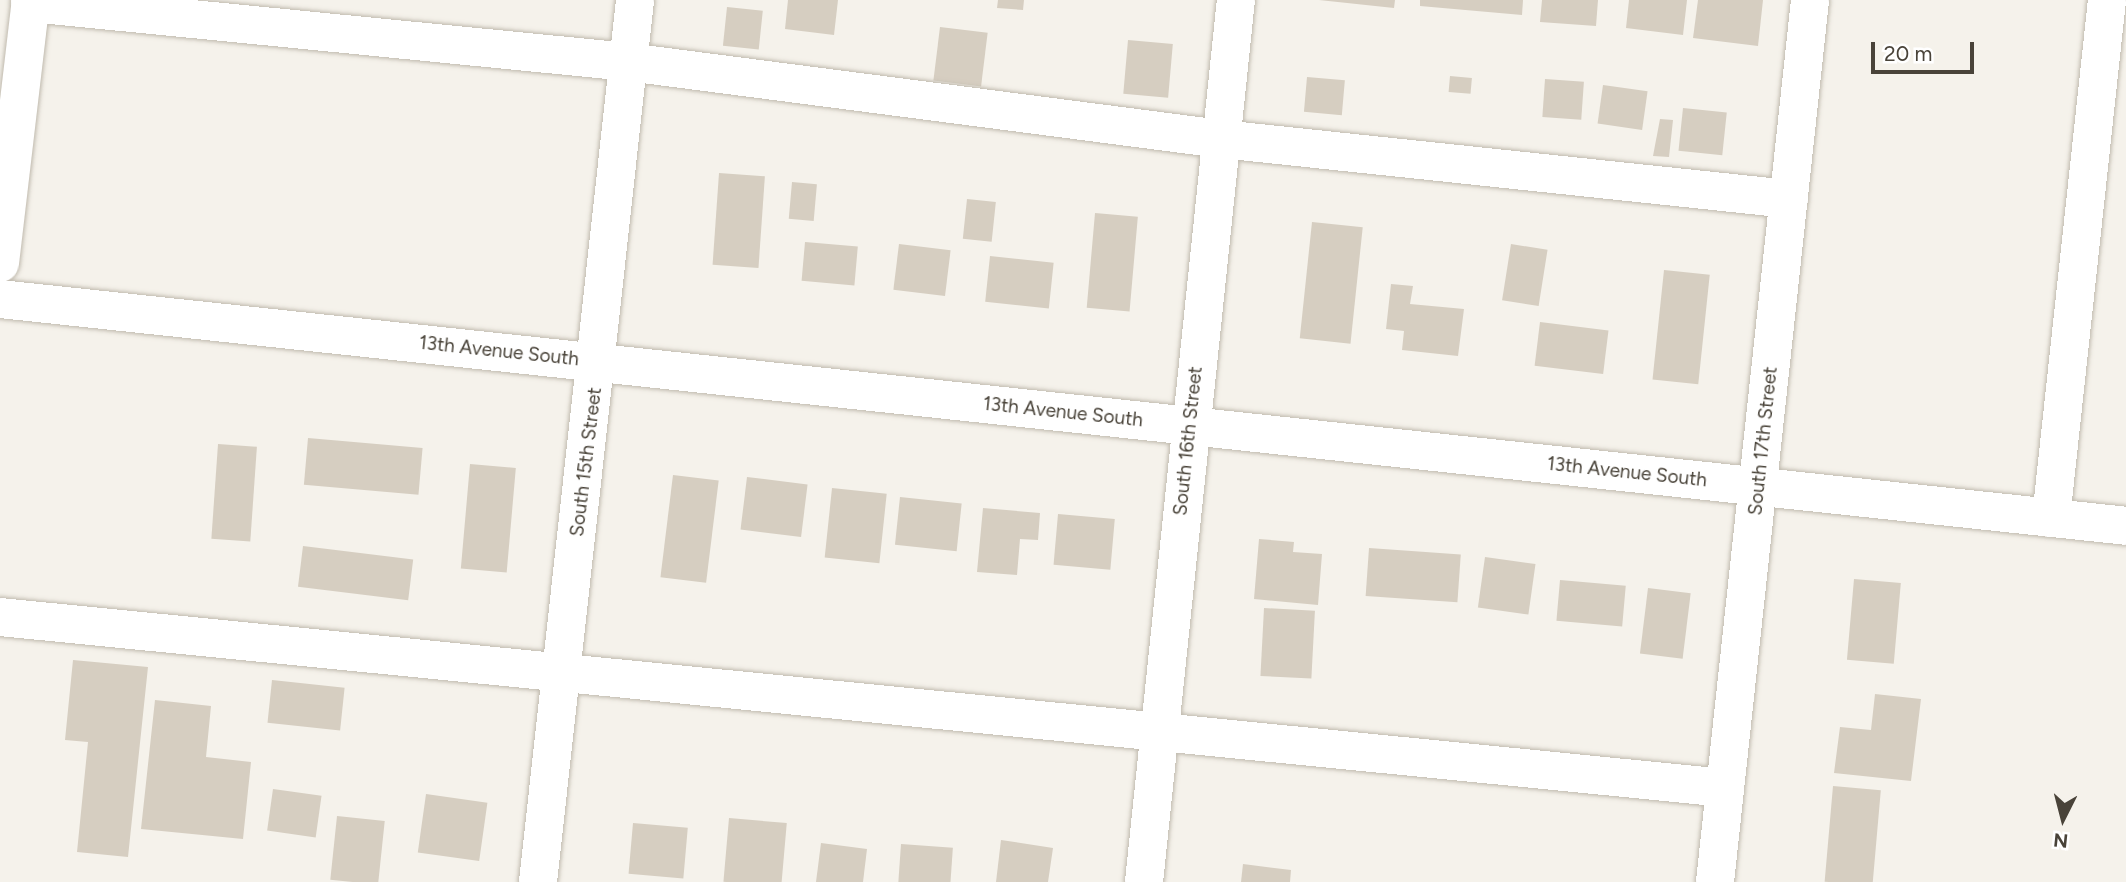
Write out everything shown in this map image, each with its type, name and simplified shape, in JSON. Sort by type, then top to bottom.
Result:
[{"type":"street","name":"South 15th Street","points":[[538,882],[598,361],[635,0]]},
{"type":"street","name":"South 16th Street","points":[[1144,882],[1236,0]]},
{"type":"street","name":"South 17th Street","points":[[1715,882],[1811,0]]},
{"type":"street","points":[[2051,518],[2107,0]]},
{"type":"street","points":[[0,262],[31,2],[628,62],[1221,139],[1789,199]]},
{"type":"street","name":"13th Avenue South","points":[[0,299],[2126,526]]},
{"type":"street","points":[[0,617],[562,670],[1725,788]]},
{"type":"building","points":[[788,0],[838,0],[834,35],[785,29]]},
{"type":"building","points":[[998,0],[1024,0],[1023,10],[997,8]]},
{"type":"building","points":[[1319,0],[1395,0],[1394,8]]},
{"type":"building","points":[[1420,0],[1523,0],[1522,15],[1420,6]]},
{"type":"building","points":[[1542,0],[1598,0],[1596,26],[1540,22]]},
{"type":"building","points":[[1629,0],[1687,0],[1683,35],[1626,28]]},
{"type":"building","points":[[1698,0],[1763,0],[1758,46],[1693,38]]},
{"type":"building","points":[[727,7],[763,11],[759,50],[723,46]]},
{"type":"building","points":[[940,27],[988,33],[981,86],[933,81]]},
{"type":"building","points":[[1128,40],[1173,44],[1168,98],[1123,94]]},
{"type":"building","points":[[1450,76],[1472,78],[1471,94],[1449,92]]},
{"type":"building","points":[[1307,77],[1345,80],[1342,115],[1304,112]]},
{"type":"building","points":[[1545,79],[1584,82],[1581,120],[1542,117]]},
{"type":"building","points":[[1603,85],[1648,91],[1642,130],[1598,124]]},
{"type":"building","points":[[1683,108],[1727,113],[1722,155],[1679,151]]},
{"type":"building","points":[[1660,119],[1673,120],[1669,157],[1653,156]]},
{"type":"building","points":[[719,173],[765,176],[758,268],[713,265]]},
{"type":"building","points":[[792,182],[817,184],[814,221],[789,219]]},
{"type":"building","points":[[967,199],[996,202],[992,242],[963,239]]},
{"type":"building","points":[[1095,213],[1138,217],[1130,311],[1087,308]]},
{"type":"building","points":[[1312,222],[1363,227],[1350,344],[1300,338]]},
{"type":"building","points":[[805,242],[858,247],[854,285],[802,281]]},
{"type":"building","points":[[899,244],[951,250],[945,296],[893,290]]},
{"type":"building","points":[[1511,244],[1548,250],[1539,306],[1502,300]]},
{"type":"building","points":[[990,256],[1054,263],[1049,308],[985,302]]},
{"type":"building","points":[[1664,270],[1710,275],[1698,384],[1653,379]]},
{"type":"building","points":[[1391,284],[1413,286],[1410,304],[1464,309],[1458,356],[1402,350],[1404,331],[1386,329]]},
{"type":"building","points":[[1540,322],[1608,330],[1603,374],[1535,366]]},
{"type":"building","points":[[308,438],[423,448],[418,495],[304,485]]},
{"type":"building","points":[[218,444],[257,447],[250,541],[211,539]]},
{"type":"building","points":[[470,464],[516,468],[507,573],[461,569]]},
{"type":"building","points":[[673,475],[719,481],[706,583],[660,577]]},
{"type":"building","points":[[747,477],[808,484],[801,537],[741,530]]},
{"type":"building","points":[[832,488],[887,494],[879,563],[825,558]]},
{"type":"building","points":[[900,497],[962,503],[957,551],[895,545]]},
{"type":"building","points":[[983,508],[1040,513],[1038,540],[1020,539],[1017,575],[977,572]]},
{"type":"building","points":[[1058,514],[1115,519],[1110,570],[1054,565]]},
{"type":"building","points":[[1259,539],[1294,542],[1293,552],[1322,554],[1318,605],[1254,599]]},
{"type":"building","points":[[303,546],[413,560],[408,600],[298,587]]},
{"type":"building","points":[[1369,548],[1461,554],[1457,602],[1366,596]]},
{"type":"building","points":[[1485,557],[1536,564],[1528,615],[1478,608]]},
{"type":"building","points":[[1854,579],[1901,583],[1894,664],[1847,660]]},
{"type":"building","points":[[1560,580],[1626,586],[1622,627],[1556,621]]},
{"type":"building","points":[[1648,588],[1691,593],[1683,659],[1640,654]]},
{"type":"building","points":[[1264,608],[1315,611],[1311,679],[1260,676]]},
{"type":"building","points":[[73,660],[148,667],[128,857],[77,852],[88,742],[65,740]]},
{"type":"building","points":[[272,680],[345,688],[340,730],[268,723]]},
{"type":"building","points":[[1875,694],[1921,699],[1911,781],[1834,773],[1840,727],[1871,730]]},
{"type":"building","points":[[155,700],[211,706],[206,757],[251,762],[243,839],[141,829]]},
{"type":"building","points":[[1833,786],[1881,790],[1873,882],[1825,882]]},
{"type":"building","points":[[273,789],[322,796],[316,837],[267,831]]},
{"type":"building","points":[[426,794],[487,803],[479,861],[418,852]]},
{"type":"building","points":[[337,816],[385,821],[378,882],[330,880]]},
{"type":"building","points":[[729,818],[787,823],[782,882],[723,882]]},
{"type":"building","points":[[633,823],[688,828],[683,879],[629,874]]},
{"type":"building","points":[[1001,840],[1053,848],[1048,882],[996,882]]},
{"type":"building","points":[[821,843],[867,849],[863,882],[816,882]]},
{"type":"building","points":[[901,844],[953,848],[950,882],[898,882]]},
{"type":"building","points":[[1243,864],[1291,870],[1290,882],[1241,882]]}]
